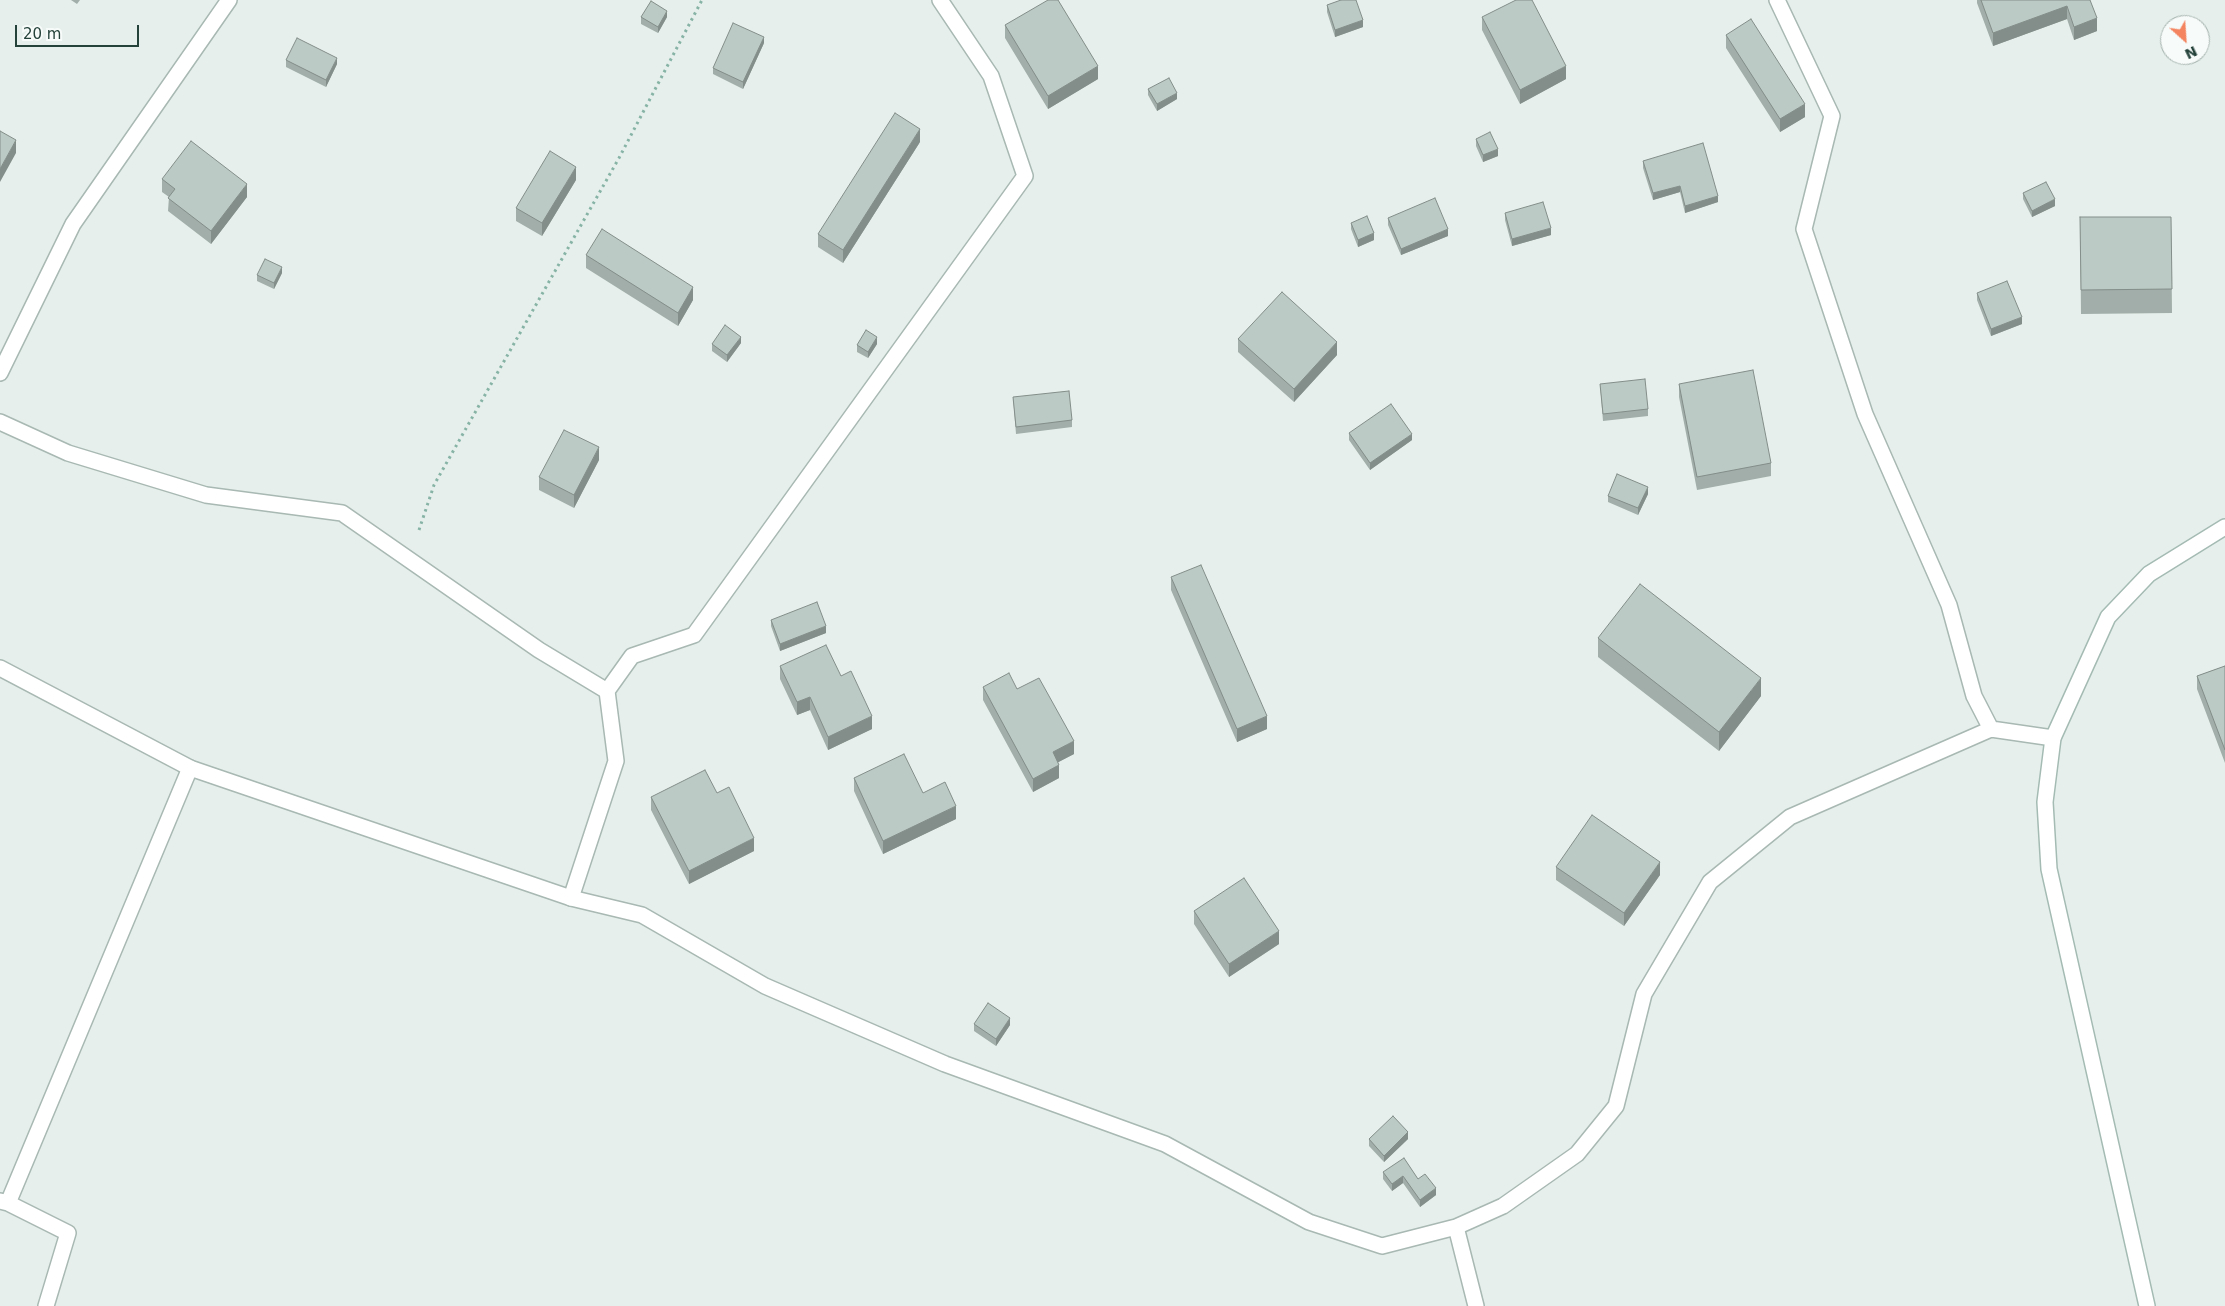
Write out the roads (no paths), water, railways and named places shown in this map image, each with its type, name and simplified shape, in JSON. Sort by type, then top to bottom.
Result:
[{"type":"street","points":[[0,373],[73,224],[229,0]]},
{"type":"street","points":[[571,898],[616,761],[607,691],[632,656],[694,635],[1025,176],[991,76],[940,0]]},
{"type":"street","points":[[1777,0],[1832,116],[1804,228],[1865,414],[1949,605],[1974,696],[1991,729]]},
{"type":"street","points":[[0,422],[68,453],[206,495],[342,513],[539,650],[607,691]]},
{"type":"street","points":[[2147,1306],[2049,869],[2045,802],[2053,738],[2108,617],[2149,574],[2225,527]]},
{"type":"street","points":[[0,668],[190,768],[571,898],[642,915],[765,986],[945,1064],[1165,1144],[1309,1222],[1382,1246],[1456,1227],[1503,1206],[1577,1154],[1616,1106],[1644,994],[1710,882],[1790,817],[1991,729],[2053,738]]},
{"type":"street","points":[[46,1306],[68,1233],[4,1202],[190,768]]},
{"type":"street","points":[[1456,1227],[1476,1306]]}]
